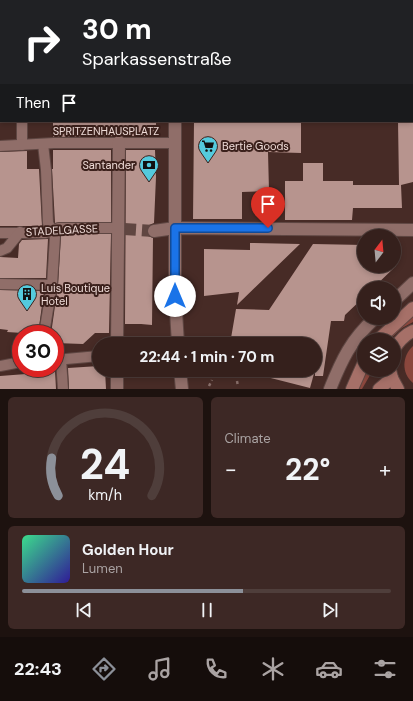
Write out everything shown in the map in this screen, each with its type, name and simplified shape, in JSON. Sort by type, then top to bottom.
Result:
[{"type":"main road","points":[[386,333],[413,308]]},
{"type":"main road","points":[[401,338],[413,331]]},
{"type":"main road","points":[[352,389],[357,377]]},
{"type":"main road","points":[[379,389],[389,377]]},
{"type":"main road","points":[[392,377],[398,389]]},
{"type":"street","points":[[22,122],[22,145]]},
{"type":"street","points":[[175,122],[175,296],[178,337]]},
{"type":"street","points":[[117,337],[121,228],[118,142]]},
{"type":"street","name":"SPRITZENHAUSPLATZ","points":[[40,144],[118,142],[175,143]]},
{"type":"street","points":[[0,146],[40,144],[46,170],[48,223],[55,236],[52,285],[45,325]]},
{"type":"street","name":"STADELGASSE","points":[[0,233],[45,233],[59,228],[121,228]]},
{"type":"street","points":[[154,231],[175,228],[413,230]]},
{"type":"street","points":[[0,251],[6,248],[20,232]]},
{"type":"street","points":[[401,294],[413,283]]},
{"type":"street","points":[[0,284],[52,285]]},
{"type":"street","points":[[330,389],[340,364],[352,343],[367,325]]},
{"type":"street","points":[[64,359],[92,357]]},
{"type":"street","points":[[0,366],[12,364]]},
{"type":"street","points":[[61,377],[63,389]]},
{"type":"street","points":[[117,377],[117,389]]},
{"type":"street","points":[[181,377],[182,389]]},
{"type":"path","points":[[209,386],[212,380]]},
{"type":"path","points":[[237,381],[238,386]]},
{"type":"shaded area","points":[[413,315],[413,322],[397,333],[394,333]]},
{"type":"shaded area","points":[[413,346],[413,383],[406,374],[404,364],[409,350]]},
{"type":"shaded area","points":[[364,377],[369,377],[362,389],[358,389]]},
{"type":"building","points":[[53,122],[156,122],[156,136],[119,135],[53,137]]},
{"type":"building","points":[[194,122],[301,122],[301,153],[268,152],[269,191],[242,192],[242,219],[193,219]]},
{"type":"building","points":[[398,122],[413,122],[413,182],[401,185],[402,208],[353,208],[352,220],[285,220],[285,181],[303,181],[303,163],[323,163],[323,181],[353,181],[353,185],[399,185]]},
{"type":"building","points":[[53,150],[111,150],[111,222],[55,223],[52,169]]},
{"type":"building","points":[[126,150],[155,150],[156,177],[154,223],[149,225],[147,232],[148,236],[153,238],[152,325],[125,324]]},
{"type":"building","points":[[27,151],[27,169],[39,169],[42,226],[0,226],[0,152]]},
{"type":"building","points":[[61,234],[111,234],[109,333],[95,333],[83,344],[64,343],[64,325],[52,325],[58,285]]},
{"type":"building","points":[[48,239],[46,278],[0,278],[0,257],[18,258],[19,244],[22,240]]},
{"type":"building","points":[[250,243],[300,244],[237,305],[239,292],[204,296],[204,249],[250,250]]},
{"type":"building","points":[[313,244],[357,245],[357,273],[389,273],[380,281],[357,281],[357,304],[345,315],[344,321],[331,321],[323,376],[322,337],[231,337],[236,309],[269,310]]},
{"type":"building","points":[[0,290],[44,291],[39,325],[12,325],[12,332],[0,329]]},
{"type":"building","points":[[92,366],[92,377],[105,377],[106,389],[69,389],[68,368]]},
{"type":"building","points":[[0,376],[55,377],[56,389],[0,389]]},
{"type":"building","points":[[267,377],[313,377],[310,388]]},
{"type":"tunnel","points":[[124,229],[154,231]]},
{"type":"place","name":"Bertie Goods","points":[[208,163]]},
{"type":"place","name":"Santander","points":[[149,182]]},
{"type":"place","name":"Luis Boutique Hotel","points":[[27,311]]},
{"type":"route","points":[[175,296],[175,228],[268,228]]}]
